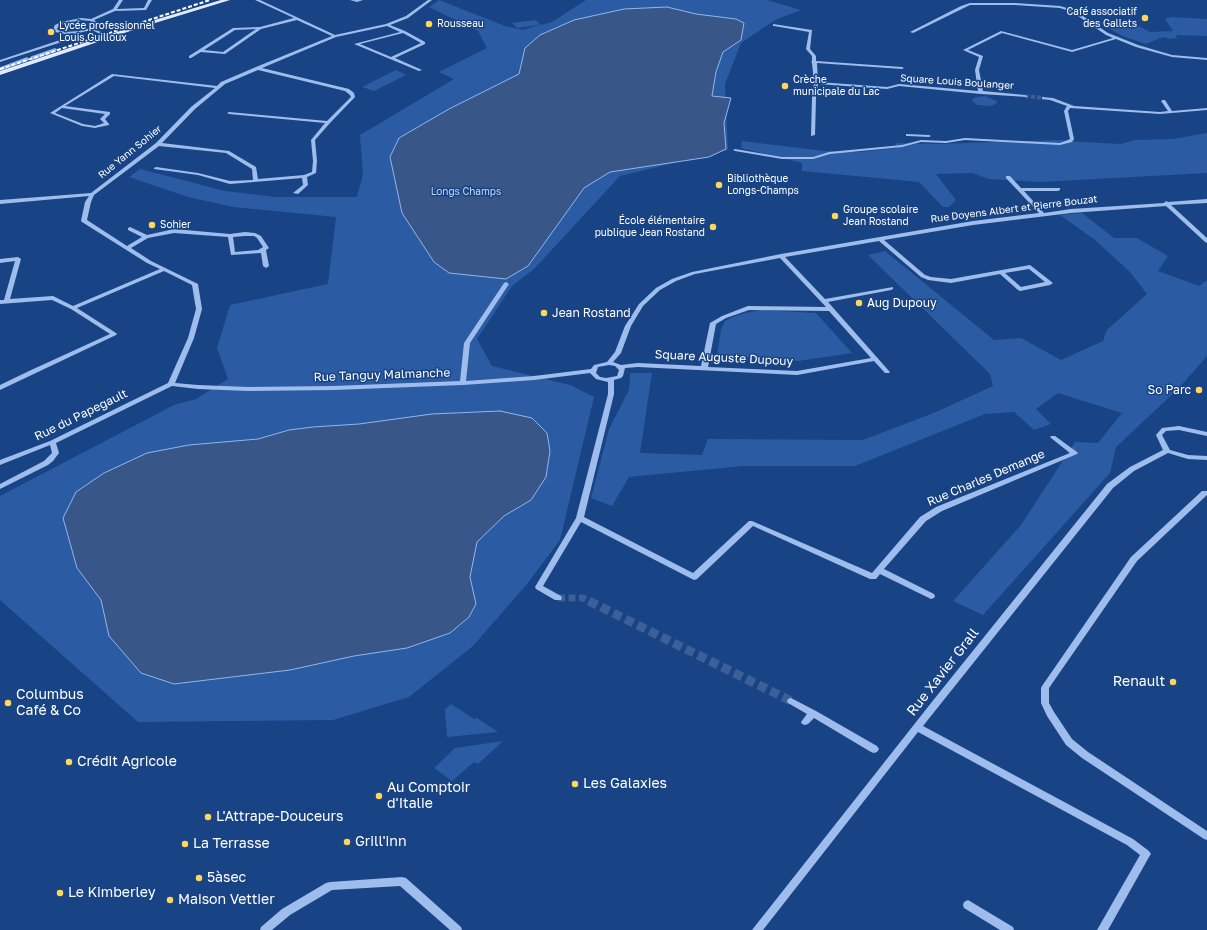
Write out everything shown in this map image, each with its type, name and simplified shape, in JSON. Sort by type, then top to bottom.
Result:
[{"type":"main road","points":[[193,10],[216,0]]},
{"type":"main road","points":[[0,74],[109,36],[227,0]]},
{"type":"main road","points":[[36,62],[129,34],[146,28],[150,24]]},
{"type":"street","points":[[114,10],[121,0]]},
{"type":"street","points":[[91,20],[97,24],[92,29],[65,33],[56,31],[55,29],[58,25],[67,21],[91,20],[114,10],[145,9],[150,0]]},
{"type":"street","points":[[257,0],[336,36]]},
{"type":"street","points":[[352,0],[361,0]]},
{"type":"street","name":"Rue Yann Sohier","points":[[171,384],[191,338],[199,309],[195,284],[127,248],[84,221],[88,202],[92,194],[158,144],[193,108],[218,87],[235,77],[336,36],[387,25],[407,17],[430,0]]},
{"type":"street","points":[[1000,0],[1015,4]]},
{"type":"street","points":[[912,32],[967,5],[979,3],[1015,4],[1069,9],[1097,28],[1116,38],[1167,55],[1207,59]]},
{"type":"street","points":[[190,57],[234,29],[260,28],[296,19]]},
{"type":"street","points":[[387,25],[424,43],[392,58]]},
{"type":"street","points":[[774,25],[811,31],[808,48],[814,56],[813,62],[816,83],[813,135]]},
{"type":"street","points":[[200,51],[224,53],[260,28]]},
{"type":"street","points":[[92,29],[109,36]]},
{"type":"street","points":[[0,61],[70,38],[79,32]]},
{"type":"street","points":[[404,32],[356,44],[420,70]]},
{"type":"street","points":[[981,92],[977,70],[981,56],[965,50],[1002,32],[1072,51],[1116,38]]},
{"type":"street","name":"Square Louis Boulanger","points":[[813,62],[902,68]]},
{"type":"street","points":[[156,168],[198,174],[230,183],[304,176],[314,173],[315,161],[313,140],[328,122],[353,97],[349,91],[257,68]]},
{"type":"street","points":[[61,107],[108,113],[102,118],[107,124],[95,127],[82,126],[52,113],[61,107],[113,75],[218,87]]},
{"type":"street","name":"Square Louis Boulanger","points":[[816,83],[887,88],[899,85],[1025,96]]},
{"type":"street","points":[[1044,98],[1051,98],[1073,107],[1171,112],[1207,109]]},
{"type":"street","points":[[1161,98],[1171,112]]},
{"type":"street","points":[[908,135],[1066,143],[1072,139],[1066,111],[1069,107],[1073,107]]},
{"type":"street","points":[[229,113],[328,122]]},
{"type":"street","points":[[735,150],[782,158],[812,158],[828,153],[909,145],[921,141],[946,142],[965,138]]},
{"type":"street","points":[[158,144],[227,152],[254,168],[256,181]]},
{"type":"street","points":[[296,193],[306,185],[304,176]]},
{"type":"street","points":[[1008,177],[1042,214]]},
{"type":"street","points":[[1020,190],[1058,189]]},
{"type":"street","points":[[0,202],[92,194]]},
{"type":"street","name":"Rue Doyens Albert et Pierre Bouzat","points":[[609,363],[618,353],[628,326],[640,306],[658,289],[674,280],[694,273],[880,239],[1042,214],[1166,203],[1207,201]]},
{"type":"street","points":[[1166,203],[1207,241]]},
{"type":"street","points":[[130,229],[146,237]]},
{"type":"street","points":[[127,248],[146,237],[174,230],[230,236],[246,234],[259,237],[266,248],[263,250],[266,266]]},
{"type":"street","points":[[230,236],[233,254],[263,250]]},
{"type":"street","points":[[880,239],[923,276],[930,279],[951,281],[1001,272],[1030,267],[1050,283],[1020,289],[1001,272]]},
{"type":"street","points":[[781,256],[831,309],[886,372]]},
{"type":"street","points":[[0,261],[18,259],[7,301]]},
{"type":"street","points":[[73,308],[165,269]]},
{"type":"street","points":[[463,383],[467,342],[506,284]]},
{"type":"street","points":[[823,301],[891,288]]},
{"type":"street","points":[[0,302],[53,298],[73,308],[114,334],[0,388]]},
{"type":"street","points":[[704,369],[713,323],[724,317],[748,308],[768,307],[831,309]]},
{"type":"street","name":"Square Auguste Dupouy","points":[[620,367],[638,365],[797,373],[875,359]]},
{"type":"street","points":[[609,363],[620,367],[622,369],[621,375],[611,380],[598,378],[592,371],[600,364],[609,363]]},
{"type":"street","name":"Rue Tanguy Malmanche","points":[[171,384],[212,388],[248,389],[334,388],[463,383],[592,371]]},
{"type":"street","points":[[558,598],[539,587],[580,518],[611,394],[611,380]]},
{"type":"street","name":"Rue du Papegault","points":[[0,463],[52,442],[171,384]]},
{"type":"street","points":[[1207,434],[1179,428],[1164,429],[1159,435],[1167,451],[1188,457],[1207,458]]},
{"type":"street","name":"Rue Charles Demange","points":[[879,570],[923,519],[939,508],[1075,453],[1053,437]]},
{"type":"street","points":[[0,487],[51,459],[56,453],[52,442]]},
{"type":"street","name":"Rue Xavier Grall","points":[[757,930],[938,700],[1110,486],[1132,469],[1167,451]]},
{"type":"street","points":[[1207,493],[1205,493],[1149,544],[1134,560],[1045,688],[1045,703],[1050,714],[1069,742],[1085,755],[1207,836]]},
{"type":"street","points":[[580,518],[694,577],[752,523],[873,577],[879,570],[931,596]]},
{"type":"street","points":[[791,701],[874,749]]},
{"type":"street","points":[[805,722],[813,713]]},
{"type":"street","points":[[917,727],[1130,842],[1146,854],[1102,930]]},
{"type":"street","points":[[265,930],[286,912],[330,886],[402,882],[458,930]]},
{"type":"street","points":[[968,905],[1009,930]]},
{"type":"green space","name":"Longs Champs","points":[[439,0],[505,26],[523,30],[539,25],[517,28],[512,23],[535,20],[541,25],[552,22],[586,0],[767,0],[801,10],[775,20],[741,43],[725,84],[728,150],[620,176],[534,269],[512,286],[477,339],[492,366],[570,385],[594,397],[560,540],[527,584],[473,646],[409,697],[333,720],[138,722],[0,600],[0,496],[174,405],[196,399],[228,379],[217,348],[230,305],[328,284],[336,217],[233,207],[188,197],[129,177],[140,169],[225,191],[276,197],[357,197],[363,174],[360,135],[454,79],[439,72],[487,48],[478,31],[429,7]],"holes":[[[500,411],[532,418],[547,433],[531,500],[504,516],[477,542],[470,577],[476,604],[469,617],[450,633],[407,648],[354,656],[290,670],[174,684],[141,673],[109,636],[101,600],[147,453],[189,445],[258,439],[289,430],[359,424],[432,414]]]},
{"type":"green space","points":[[1171,17],[1207,19],[1207,36],[1176,35],[1177,38],[1170,39],[1163,37],[1146,44],[1123,36],[1099,23],[1127,20],[1150,32],[1173,31],[1165,19]]},
{"type":"green space","points":[[396,70],[406,75],[374,91],[362,87]]},
{"type":"green space","points":[[985,96],[997,101],[997,103],[991,106],[977,105],[971,100],[975,97]]},
{"type":"green space","points":[[1207,133],[1207,173],[1040,182],[989,179],[972,173],[936,174],[956,200],[949,207],[943,207],[919,182],[802,171],[802,163],[741,148],[742,141],[824,151],[860,152],[897,148],[895,143],[937,144],[1060,140],[1121,144],[1135,140],[1173,139]]},
{"type":"green space","points":[[1082,213],[1114,238],[1137,238],[1168,256],[1158,271],[1199,286],[1207,280],[1207,356],[1178,389],[1116,447],[1110,473],[983,615],[953,601],[1021,525],[1075,442],[1098,443],[1122,413],[1058,393],[1036,409],[1051,424],[1034,430],[1014,412],[985,414],[855,466],[743,466],[629,477],[612,506],[591,498],[609,429],[629,390],[630,373],[652,373],[640,453],[702,455],[708,439],[863,440],[936,412],[993,386],[990,374],[868,255],[885,251],[994,340],[1021,338],[1061,360],[1103,341],[1107,330],[1147,294],[1130,272],[1095,240],[1060,215]]},
{"type":"green space","points":[[761,310],[816,313],[852,353],[798,361],[717,355],[721,330],[725,321],[745,313]]},
{"type":"green space","points":[[451,704],[474,719],[477,718],[498,732],[447,737],[445,709]]},
{"type":"green space","points":[[503,741],[478,764],[474,762],[452,781],[434,768],[455,748]]},
{"type":"shaded area","points":[[667,7],[696,14],[736,19],[744,23],[741,40],[723,52],[716,72],[712,96],[731,98],[724,123],[726,149],[709,157],[610,172],[584,188],[528,266],[506,279],[449,273],[434,262],[402,213],[390,157],[399,138],[449,109],[519,74],[525,48],[540,35],[574,20],[624,9]]},
{"type":"shaded area","points":[[500,411],[532,418],[547,433],[550,451],[546,477],[531,500],[504,516],[477,542],[470,577],[476,604],[469,617],[450,633],[407,648],[354,656],[290,670],[174,684],[141,673],[109,636],[101,600],[77,568],[63,518],[76,492],[104,473],[147,453],[189,445],[258,439],[289,430],[313,427],[359,424],[432,414]]},
{"type":"waterway","points":[[32,58],[55,50]]},
{"type":"waterway","points":[[0,69],[27,59]]},
{"type":"tunnel","points":[[1025,96],[1044,98]]},
{"type":"tunnel","points":[[558,598],[583,598],[589,601]]},
{"type":"tunnel","points":[[589,601],[791,701]]},
{"type":"railway","points":[[0,69],[210,0]]},
{"type":"place","name":"Café associatif des Gallets","points":[[1145,18]]},
{"type":"place","name":"Rousseau","points":[[429,24]]},
{"type":"place","name":"Lycée professionnel Louis Guilloux","points":[[51,32]]},
{"type":"place","name":"Crèche municipale du Lac","points":[[785,86]]},
{"type":"place","name":"Bibliothèque Longs-Champs","points":[[719,185]]},
{"type":"place","name":"Groupe scolaire Jean Rostand","points":[[835,216]]},
{"type":"place","name":"Sohier","points":[[152,225]]},
{"type":"place","name":"École élémentaire publique Jean Rostand","points":[[713,227]]},
{"type":"place","name":"Aug Dupouy","points":[[859,303]]},
{"type":"place","name":"Jean Rostand","points":[[544,313]]},
{"type":"place","name":"So Parc","points":[[1199,390]]},
{"type":"place","name":"Renault","points":[[1173,682]]},
{"type":"place","name":"Columbus Café & Co","points":[[8,703]]},
{"type":"place","name":"Crédit Agricole","points":[[69,762]]},
{"type":"place","name":"Les Galaxies","points":[[575,784]]},
{"type":"place","name":"Au Comptoir d'Italie","points":[[379,796]]},
{"type":"place","name":"L'Attrape-Douceurs","points":[[208,817]]},
{"type":"place","name":"Grill'inn","points":[[347,842]]},
{"type":"place","name":"La Terrasse","points":[[185,844]]},
{"type":"place","name":"5àsec","points":[[199,878]]},
{"type":"place","name":"Le Kimberley","points":[[60,893]]},
{"type":"place","name":"Maison Vettier","points":[[170,900]]}]
